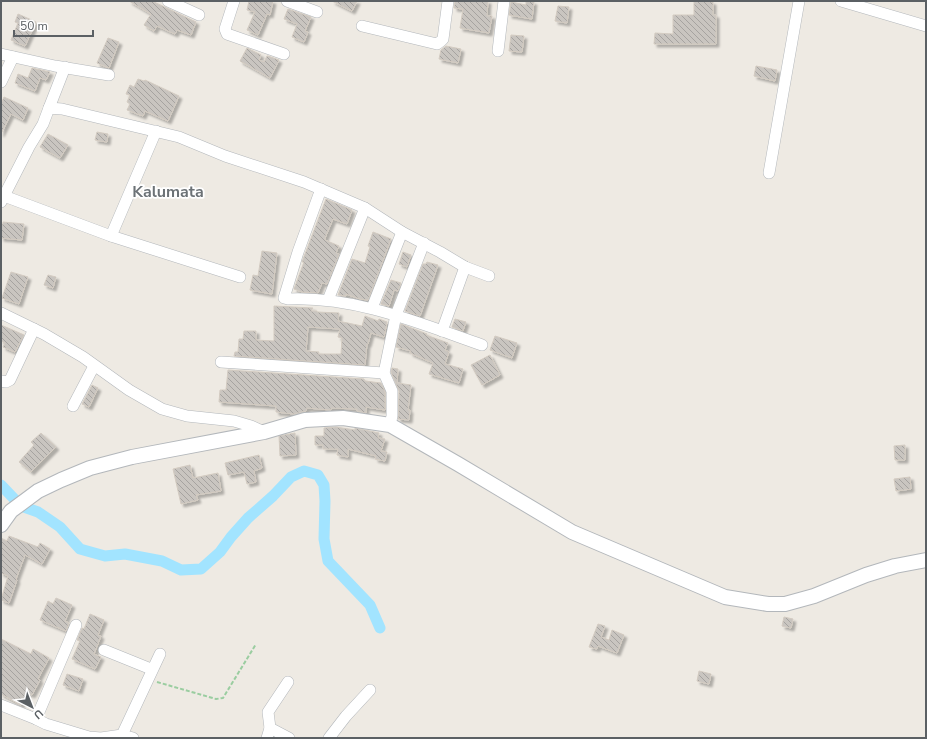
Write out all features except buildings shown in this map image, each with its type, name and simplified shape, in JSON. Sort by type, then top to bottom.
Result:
[{"type":"street","points":[[168,1],[199,14]]},
{"type":"street","points":[[287,1],[317,12]]},
{"type":"street","points":[[362,26],[437,44],[443,38],[448,1]]},
{"type":"street","points":[[498,51],[504,1]]},
{"type":"street","points":[[769,173],[799,1]]},
{"type":"street","points":[[841,1],[926,26]]},
{"type":"street","points":[[232,2],[225,29],[227,34],[284,54]]},
{"type":"street","points":[[1,54],[65,67],[110,74]]},
{"type":"street","points":[[1,82],[13,56]]},
{"type":"street","points":[[65,67],[43,124],[29,147],[3,199],[111,236],[240,277]]},
{"type":"street","points":[[49,108],[70,110],[178,137],[225,156],[304,182],[365,208],[402,232],[465,267],[489,276]]},
{"type":"street","points":[[111,236],[156,131]]},
{"type":"street","points":[[321,189],[283,297],[288,299],[328,300],[372,308],[482,345]]},
{"type":"street","points":[[328,300],[365,208]]},
{"type":"street","points":[[372,308],[402,232]]},
{"type":"street","points":[[390,425],[392,416],[392,391],[384,373],[396,315],[424,243]]},
{"type":"street","points":[[442,331],[465,267]]},
{"type":"street","points":[[1,313],[34,329],[83,357],[128,390],[162,409],[187,416],[234,422],[251,426],[264,432]]},
{"type":"street","points":[[1,381],[6,382],[10,380],[34,329]]},
{"type":"street","points":[[221,362],[384,373]]},
{"type":"street","points":[[73,406],[94,366]]},
{"type":"street","points":[[1,525],[11,511],[38,491],[90,468],[140,456],[264,432],[305,420],[343,418],[390,425],[572,532],[725,597],[768,604],[785,604],[814,596],[866,575],[894,566],[926,560]]},
{"type":"street","points":[[36,719],[76,625]]},
{"type":"street","points":[[104,650],[150,674]]},
{"type":"street","points":[[122,735],[160,654]]},
{"type":"street","points":[[288,682],[268,712],[268,733],[289,738]]},
{"type":"street","points":[[329,738],[346,716],[370,690]]},
{"type":"street","points":[[1,705],[46,724],[89,737],[101,738],[122,735],[133,738]]},
{"type":"path","points":[[150,674],[216,699],[223,698],[256,644]]},
{"type":"waterway","points":[[1,485],[21,506],[38,512],[60,527],[80,549],[105,556],[125,554],[162,561],[181,570],[201,569],[220,552],[248,518],[273,496],[291,477],[304,471],[318,475],[324,485],[324,539],[328,561],[370,605],[380,628]]},
{"type":"district","name":"Kalumata","points":[[168,192]]}]
